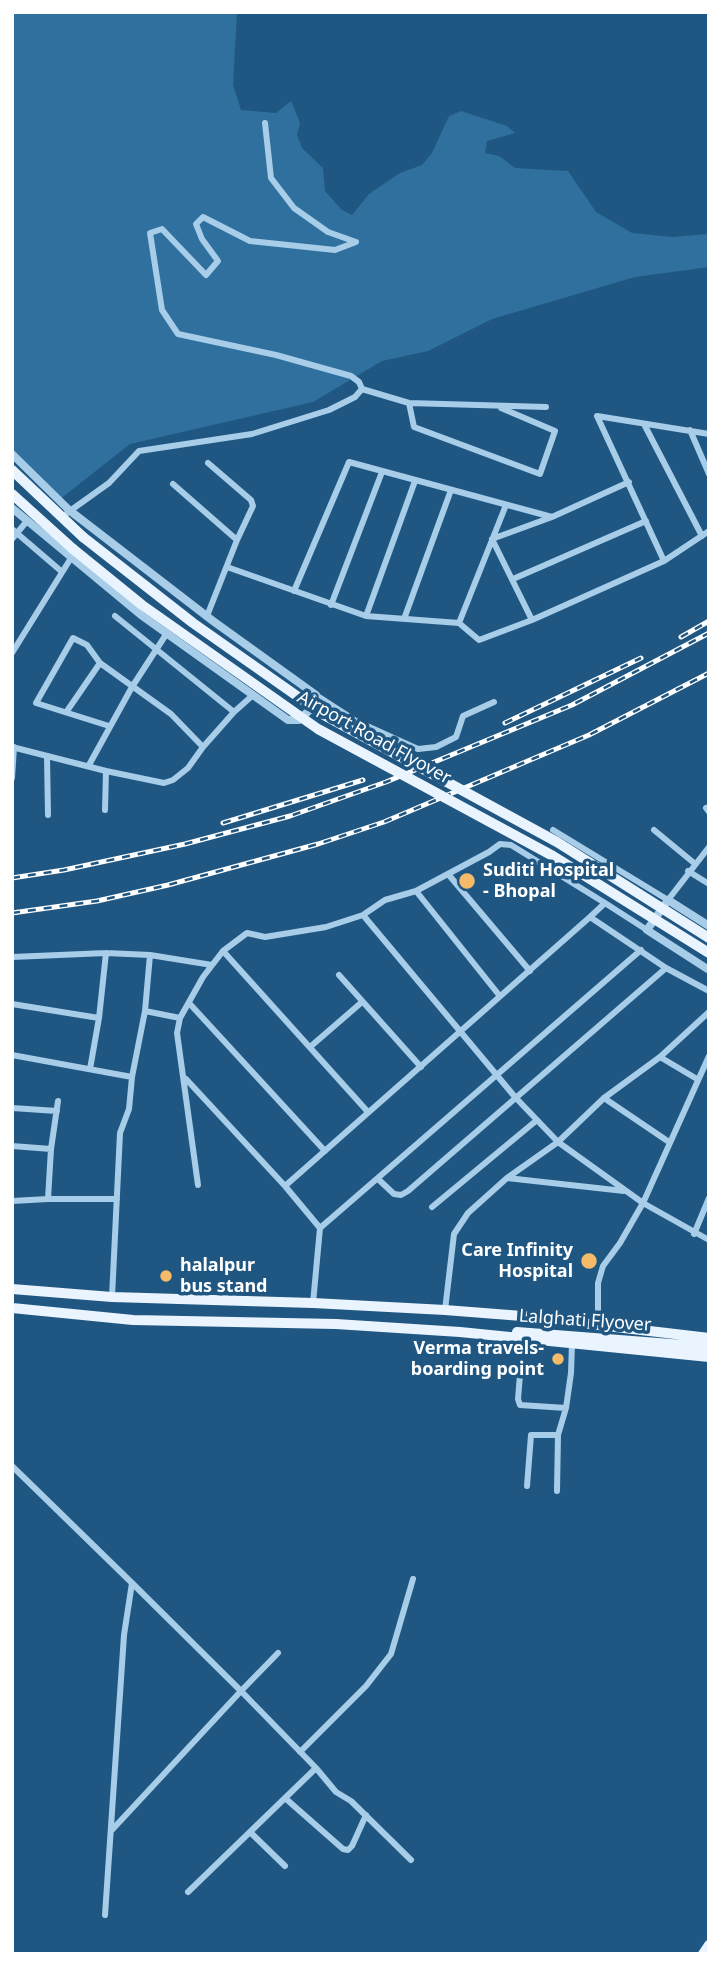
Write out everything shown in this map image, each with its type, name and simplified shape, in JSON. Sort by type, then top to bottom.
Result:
[{"type":"main road","name":"Airport Road Flyover","points":[[12,470],[83,537],[194,622],[324,715],[557,842],[709,938]]},
{"type":"main road","name":"Airport Road Flyover","points":[[12,494],[72,553],[318,729],[553,856],[709,953]]},
{"type":"main road","points":[[12,1289],[112,1297],[445,1310],[598,1324],[709,1338]]},
{"type":"main road","points":[[12,1308],[133,1320],[336,1324],[460,1332],[709,1357]]},
{"type":"main road","name":"Lalghati Flyover","points":[[460,1332],[475,1328],[709,1347]]},
{"type":"main road","points":[[703,1954],[709,1945]]},
{"type":"street","points":[[265,123],[271,178],[295,208],[328,232],[356,242],[335,250],[250,241],[202,217],[196,224],[202,239],[218,261],[206,275],[162,229],[150,233],[162,310],[178,334],[276,355],[351,376],[359,382],[362,389]]},
{"type":"street","points":[[362,389],[410,403],[546,407]]},
{"type":"street","points":[[62,518],[69,510],[109,483],[139,451],[252,434],[329,410],[355,397],[362,389]]},
{"type":"street","points":[[410,403],[414,427],[540,474],[555,431],[497,406]]},
{"type":"street","points":[[664,561],[597,416],[709,434]]},
{"type":"street","points":[[644,424],[702,536]]},
{"type":"street","points":[[690,430],[709,474]]},
{"type":"street","points":[[12,454],[69,510],[207,615],[356,721],[418,750],[436,747],[457,737],[463,716],[494,702]]},
{"type":"street","points":[[294,591],[349,462],[552,517]]},
{"type":"street","points":[[207,615],[253,506],[253,503],[208,463]]},
{"type":"street","points":[[331,605],[382,472]]},
{"type":"street","points":[[366,616],[415,481]]},
{"type":"street","points":[[492,539],[552,517],[629,482]]},
{"type":"street","points":[[173,484],[237,540]]},
{"type":"street","points":[[404,619],[452,490]]},
{"type":"street","points":[[459,623],[506,505]]},
{"type":"street","points":[[12,508],[72,553],[167,634],[292,722],[299,720],[317,702],[316,695]]},
{"type":"street","points":[[27,521],[14,534],[61,571]]},
{"type":"street","points":[[513,579],[646,521]]},
{"type":"street","points":[[228,567],[366,616],[459,623],[479,640],[533,620],[664,561],[709,531]]},
{"type":"street","points":[[492,539],[533,620]]},
{"type":"street","points":[[12,653],[72,553]]},
{"type":"street","points":[[115,616],[234,712]]},
{"type":"street","points":[[89,765],[132,687],[167,634]]},
{"type":"street","points":[[109,726],[36,702],[73,638],[87,645],[100,663],[171,714],[203,747]]},
{"type":"street","points":[[67,711],[100,663]]},
{"type":"street","points":[[12,778],[13,747],[164,783],[173,780],[188,768],[234,712],[253,695]]},
{"type":"street","points":[[47,757],[48,815]]},
{"type":"street","points":[[105,810],[106,771]]},
{"type":"street","points":[[553,830],[709,926]]},
{"type":"street","points":[[654,831],[694,863]]},
{"type":"street","points":[[198,1185],[177,1033],[180,1018],[203,977],[223,951],[247,933],[265,937],[326,927],[363,915],[385,900],[416,891],[500,844],[511,845],[709,970]]},
{"type":"street","points":[[647,930],[688,871],[709,847]]},
{"type":"street","points":[[688,871],[709,884]]},
{"type":"street","points":[[448,874],[530,971]]},
{"type":"street","points":[[416,891],[499,995]]},
{"type":"street","points":[[285,1186],[605,903]]},
{"type":"street","points":[[363,915],[515,1097],[558,1142],[643,1203],[694,1234],[709,1240]]},
{"type":"street","points":[[590,917],[666,968],[709,991]]},
{"type":"street","points":[[313,1303],[320,1228],[641,950]]},
{"type":"street","points":[[223,951],[368,1112]]},
{"type":"street","points":[[12,957],[106,953],[150,955],[212,965]]},
{"type":"street","points":[[90,1069],[106,953]]},
{"type":"street","points":[[112,1297],[120,1133],[129,1109],[132,1077],[145,1011],[150,955]]},
{"type":"street","points":[[377,1179],[394,1194],[401,1195],[408,1191],[666,968]]},
{"type":"street","points":[[339,975],[421,1067]]},
{"type":"street","points":[[310,1047],[362,1002]]},
{"type":"street","points":[[189,1003],[325,1151]]},
{"type":"street","points":[[12,1004],[99,1018]]},
{"type":"street","points":[[145,1011],[180,1018]]},
{"type":"street","points":[[445,1310],[452,1247],[459,1224],[507,1178],[558,1142],[604,1098],[660,1057],[709,1012]]},
{"type":"street","points":[[12,1055],[132,1077]]},
{"type":"street","points":[[598,1324],[598,1283],[601,1273],[643,1203],[709,1056]]},
{"type":"street","points":[[660,1057],[697,1079]]},
{"type":"street","points":[[185,1077],[320,1228]]},
{"type":"street","points":[[604,1098],[669,1142]]},
{"type":"street","points":[[48,1199],[58,1101]]},
{"type":"street","points":[[12,1108],[57,1111]]},
{"type":"street","points":[[432,1207],[537,1120]]},
{"type":"street","points":[[12,1146],[51,1149]]},
{"type":"street","points":[[507,1178],[626,1191]]},
{"type":"street","points":[[694,1234],[709,1198]]},
{"type":"street","points":[[12,1201],[117,1199]]},
{"type":"street","points":[[557,1491],[558,1435],[566,1408],[572,1343]]},
{"type":"street","points":[[521,1363],[518,1399],[520,1405],[566,1408]]},
{"type":"street","points":[[527,1486],[531,1435],[558,1435]]},
{"type":"street","points":[[12,1466],[241,1691],[336,1792],[351,1801],[411,1860]]},
{"type":"street","points":[[300,1752],[366,1686],[391,1654],[413,1579]]},
{"type":"street","points":[[105,1915],[124,1635],[132,1583]]},
{"type":"street","points":[[111,1831],[278,1653]]},
{"type":"street","points":[[188,1892],[316,1768]]},
{"type":"street","points":[[285,1798],[348,1850],[366,1815]]},
{"type":"street","points":[[250,1832],[285,1866]]},
{"type":"shaded area","points":[[12,12],[237,12],[233,85],[241,110],[276,113],[291,101],[300,123],[297,135],[302,148],[323,168],[325,191],[342,210],[352,215],[369,194],[400,173],[422,165],[432,153],[449,116],[461,111],[507,126],[515,133],[487,141],[485,153],[499,156],[515,168],[568,171],[596,212],[632,233],[673,237],[709,234],[709,267],[635,277],[492,319],[428,351],[382,361],[313,402],[130,444],[59,500],[12,452]]},
{"type":"railway","points":[[681,637],[709,621]]},
{"type":"railway","points":[[12,878],[64,870],[185,844],[290,816],[386,782],[572,705],[709,633]]},
{"type":"railway","points":[[505,723],[641,658]]},
{"type":"railway","points":[[12,913],[97,901],[168,885],[318,844],[384,822],[589,735],[709,673]]},
{"type":"railway","points":[[223,823],[363,780]]},
{"type":"place","name":"Suditi Hospital - Bhopal","points":[[467,881]]},
{"type":"place","name":"Care Infinity Hospital","points":[[589,1261]]},
{"type":"place","name":"halalpur bus stand","points":[[166,1276]]},
{"type":"place","name":"Verma travels- boarding point","points":[[558,1359]]}]
